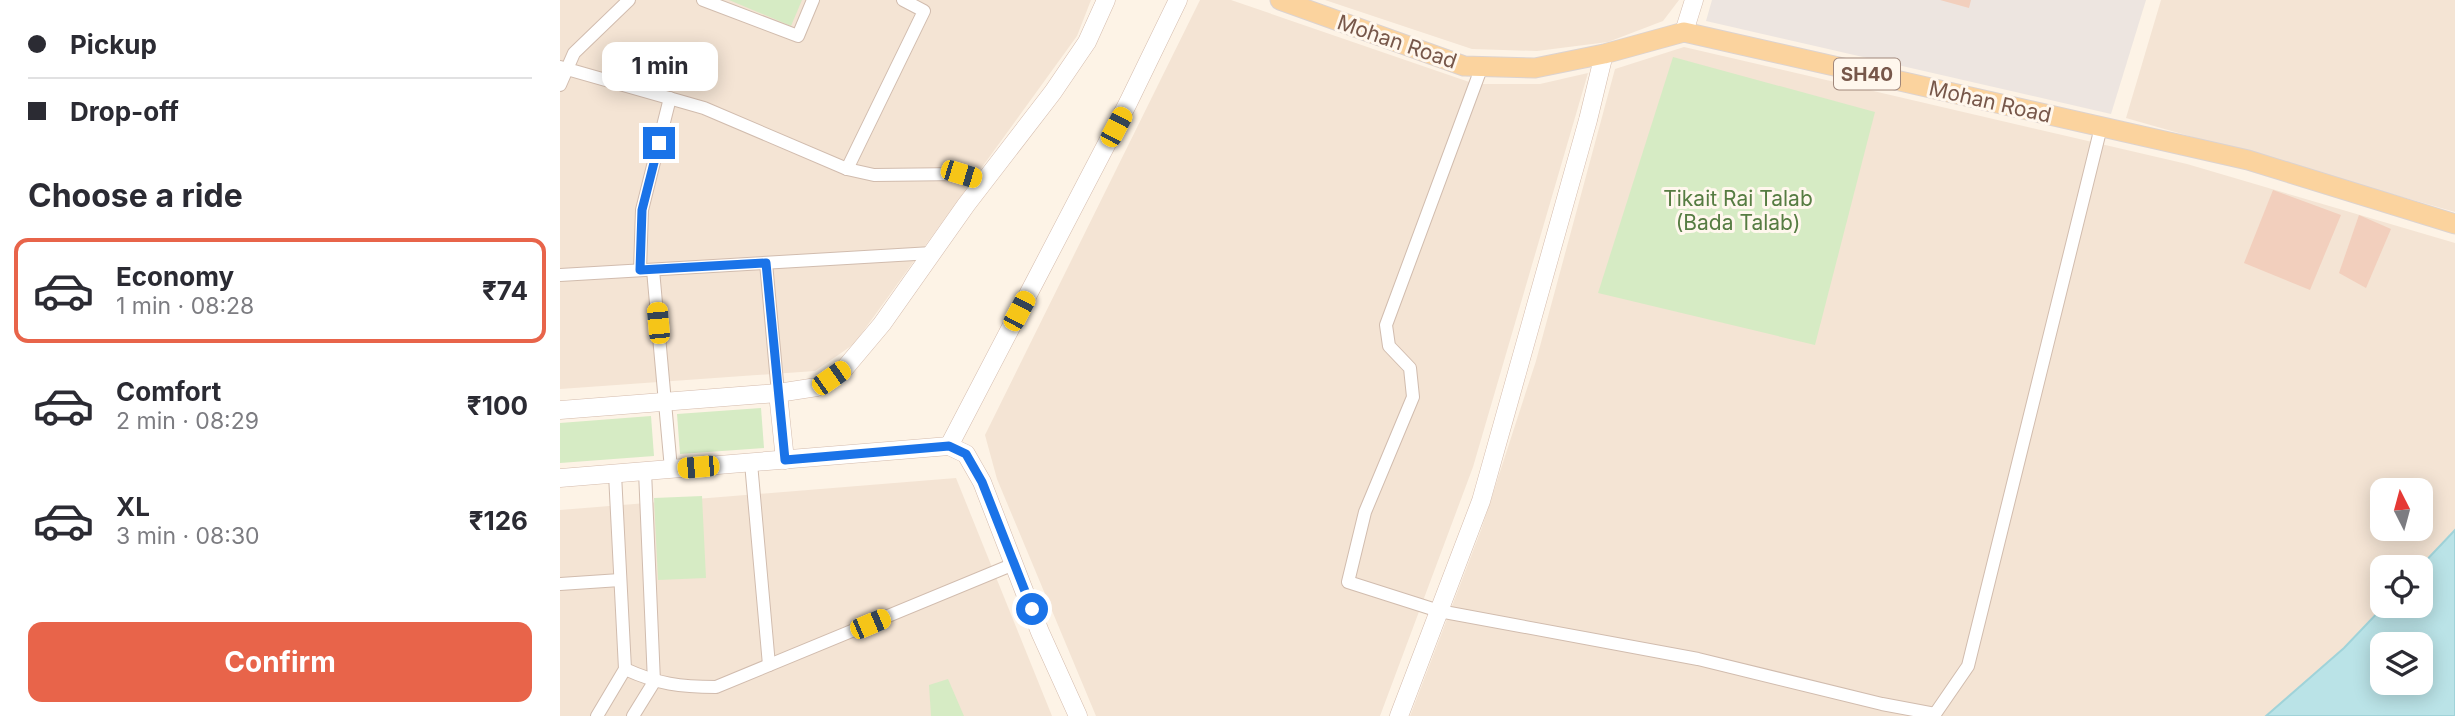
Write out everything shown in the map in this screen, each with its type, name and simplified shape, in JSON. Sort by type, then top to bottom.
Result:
[{"type":"main road","name":"Mohan Road","points":[[1280,0],[1464,66],[1535,68],[1604,54],[1684,33],[2248,160],[2455,224]]},
{"type":"street","points":[[560,85],[564,68],[574,53],[629,0]]},
{"type":"street","points":[[703,0],[798,36],[813,0]]},
{"type":"street","points":[[847,169],[924,11],[903,0]]},
{"type":"street","points":[[560,410],[778,393],[817,387],[845,368],[882,324],[984,182],[1053,92],[1087,42],[1106,0]]},
{"type":"street","points":[[949,446],[1128,103],[1178,0]]},
{"type":"street","points":[[1684,33],[1694,0]]},
{"type":"street","points":[[1399,716],[1481,501],[1604,54]]},
{"type":"street","points":[[1482,66],[1387,325],[1389,346],[1410,369],[1413,397],[1365,512],[1348,582],[1439,611],[1698,659],[1882,704],[1935,714],[1968,666],[2101,127]]},
{"type":"street","points":[[564,68],[704,108],[847,169],[874,175],[961,174],[984,182]]},
{"type":"street","points":[[640,270],[642,210],[670,98]]},
{"type":"street","points":[[560,275],[932,253]]},
{"type":"street","points":[[766,263],[785,460]]},
{"type":"street","points":[[653,270],[671,469]]},
{"type":"street","points":[[560,478],[949,446],[966,454],[982,482],[1040,632],[1078,716]]},
{"type":"street","points":[[751,463],[769,665]]},
{"type":"street","points":[[632,716],[654,682],[645,471]]},
{"type":"street","points":[[597,716],[625,670],[615,474]]},
{"type":"street","points":[[625,670],[654,682],[683,687],[716,687],[1014,564]]},
{"type":"street","points":[[560,584],[620,580]]},
{"type":"shaded area","points":[[560,0],[1091,0],[1077,36],[854,344],[815,371],[560,389]]},
{"type":"shaded area","points":[[1200,0],[1231,0],[1475,84],[1540,84],[1588,73],[1473,467],[1380,716],[1096,716],[997,479],[985,435]]},
{"type":"shaded area","points":[[1325,0],[1679,0],[1663,21],[1608,42],[1537,51],[1472,49]]},
{"type":"shaded area","points":[[1712,0],[2146,0],[2111,114],[1706,21]]},
{"type":"shaded area","points":[[2161,0],[2455,0],[2455,212],[2126,118]]},
{"type":"shaded area","points":[[1684,47],[2187,164],[2455,243],[2455,716],[1410,716],[1481,530],[1536,361],[1615,69]]},
{"type":"shaded area","points":[[956,478],[1052,716],[560,716],[560,510]]},
{"type":"green space","points":[[729,0],[802,0],[791,26]]},
{"type":"green space","name":"Tikait Rai Talab (Bada Talab)","points":[[1673,57],[1875,112],[1815,345],[1598,293]]},
{"type":"green space","points":[[761,408],[764,448],[680,454],[677,414]]},
{"type":"green space","points":[[651,416],[654,456],[560,463],[560,423]]},
{"type":"green space","points":[[702,496],[706,578],[658,580],[654,498]]},
{"type":"green space","points":[[948,679],[964,716],[931,716],[929,685]]},
{"type":"water","points":[[2455,530],[2455,716],[2266,716],[2344,648],[2373,618],[2433,618],[2431,555]]},
{"type":"building","points":[[1940,0],[1971,0],[1969,8]]},
{"type":"building","points":[[2273,190],[2341,215],[2310,290],[2244,263]]},
{"type":"building","points":[[2359,215],[2391,229],[2366,288],[2339,273]]},
{"type":"route","points":[[659,143],[642,210],[640,270],[766,263],[785,460],[949,446],[966,454],[982,482],[1032,609]]}]
